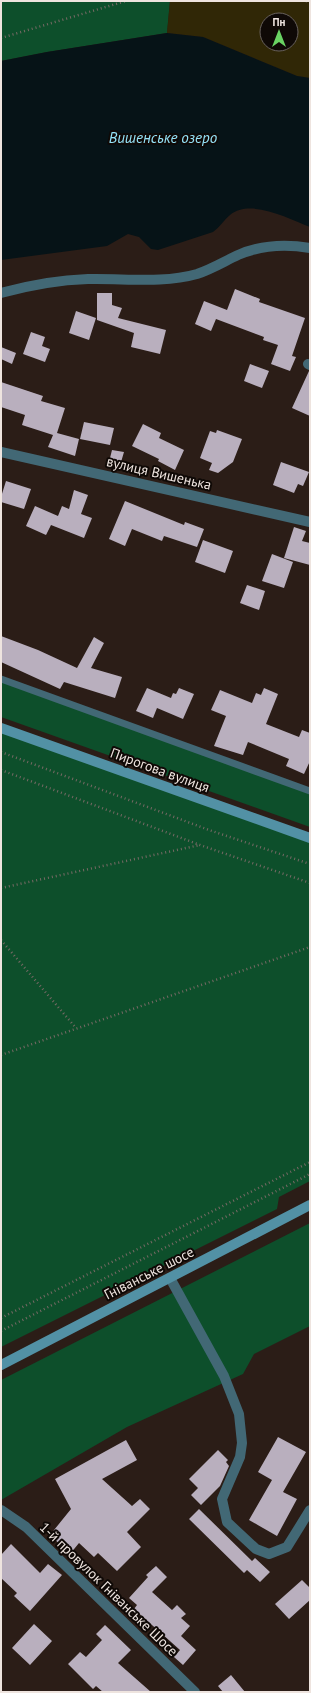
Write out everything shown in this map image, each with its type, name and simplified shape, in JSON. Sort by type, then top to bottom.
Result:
[{"type":"main road","name":"Пирогова вулиця","points":[[1,728],[310,838]]},
{"type":"main road","name":"Гніванське шосе","points":[[1,1365],[310,1205]]},
{"type":"street","points":[[1,293],[36,284],[68,280],[161,279],[182,277],[205,271],[240,254],[257,249],[283,246],[310,248]]},
{"type":"street","name":"вулиця Вишенька","points":[[1,452],[310,522]]},
{"type":"street","points":[[170,1278],[224,1376],[239,1414],[242,1443],[240,1457],[222,1499],[226,1522],[256,1548],[269,1554],[287,1547],[310,1511]]},
{"type":"street","name":"1-й провулок Гніванське Шосе","points":[[1,1510],[26,1527],[195,1692]]},
{"type":"lane","points":[[1,679],[310,791]]},
{"type":"path","points":[[2,38],[126,1]]},
{"type":"path","points":[[306,1],[310,2]]},
{"type":"path","points":[[1,752],[209,830],[310,864]]},
{"type":"path","points":[[1,770],[200,845],[310,883]]},
{"type":"path","points":[[1,888],[200,845]]},
{"type":"path","points":[[1,940],[76,1028]]},
{"type":"path","points":[[1,1055],[310,946]]},
{"type":"path","points":[[1,1318],[310,1162]]},
{"type":"path","points":[[1,1331],[310,1174]]},
{"type":"green space","points":[[1,1],[170,1],[167,33],[47,52],[1,61]]},
{"type":"green space","points":[[1,679],[310,791],[310,827],[1,717]]},
{"type":"green space","points":[[1,728],[310,838],[310,1181],[279,1197],[277,1209],[1,1347]]},
{"type":"green space","points":[[310,1223],[310,1326],[254,1354],[243,1374],[127,1427],[1,1500],[1,1380]]},
{"type":"sand","points":[[170,1],[310,1],[310,78],[297,76],[203,37],[167,33]]},
{"type":"water","name":"Вишенське озеро","points":[[167,33],[203,37],[297,76],[310,78],[310,227],[281,215],[259,209],[248,209],[239,210],[230,215],[213,232],[158,250],[151,249],[139,237],[128,234],[107,246],[1,260],[1,61],[47,52]]},
{"type":"building","points":[[235,289],[260,299],[259,302],[305,318],[292,356],[296,357],[290,371],[271,364],[278,345],[263,340],[264,337],[216,319],[211,331],[195,324],[204,301],[227,310]]},
{"type":"building","points":[[97,293],[112,293],[112,305],[122,308],[118,318],[166,330],[160,354],[131,347],[134,333],[97,320]]},
{"type":"building","points":[[76,311],[96,318],[89,340],[69,333]]},
{"type":"building","points":[[31,332],[45,337],[42,346],[50,349],[45,362],[23,354]]},
{"type":"building","points":[[1,347],[16,353],[12,364],[1,359]]},
{"type":"building","points":[[250,364],[269,371],[262,388],[244,381]]},
{"type":"building","points":[[310,371],[310,416],[292,408]]},
{"type":"building","points":[[1,382],[43,396],[41,401],[65,408],[57,433],[79,439],[75,456],[48,447],[53,435],[22,425],[25,415],[1,407]]},
{"type":"building","points":[[84,422],[114,428],[110,445],[80,439]]},
{"type":"building","points":[[143,424],[161,433],[159,438],[184,450],[175,470],[158,461],[159,459],[132,446]]},
{"type":"building","points":[[217,430],[242,439],[233,462],[218,473],[209,470],[212,463],[200,458],[210,431],[216,433]]},
{"type":"building","points":[[112,450],[124,452],[119,469],[108,466]]},
{"type":"building","points":[[281,462],[309,472],[303,486],[298,484],[294,493],[273,485]]},
{"type":"building","points":[[6,481],[31,489],[24,509],[1,502]]},
{"type":"building","points":[[74,490],[88,495],[81,514],[92,518],[84,538],[51,525],[46,535],[26,526],[35,506],[58,516],[62,506],[69,509]]},
{"type":"building","points":[[125,501],[184,525],[185,522],[204,529],[197,547],[164,536],[162,541],[132,529],[125,546],[109,539]]},
{"type":"building","points":[[294,527],[306,531],[302,541],[310,543],[310,565],[284,558]]},
{"type":"building","points":[[203,540],[233,551],[225,573],[195,562]]},
{"type":"building","points":[[272,554],[293,562],[284,588],[262,581]]},
{"type":"building","points":[[247,585],[265,591],[259,610],[240,603]]},
{"type":"building","points":[[1,636],[38,650],[77,668],[94,637],[104,643],[91,668],[122,677],[115,698],[64,682],[60,689],[1,662]]},
{"type":"building","points":[[147,688],[171,698],[173,693],[176,694],[179,688],[194,694],[183,719],[157,708],[153,718],[136,711]]},
{"type":"building","points":[[264,688],[278,694],[266,724],[299,737],[302,730],[310,733],[310,761],[304,774],[286,766],[289,759],[248,742],[243,755],[214,746],[226,716],[211,710],[220,690],[252,703],[256,693],[261,695]]},
{"type":"building","points":[[278,1437],[306,1452],[283,1492],[297,1499],[277,1536],[249,1520],[272,1480],[258,1472]]},
{"type":"building","points":[[126,1440],[137,1460],[102,1479],[132,1506],[140,1499],[150,1509],[127,1532],[141,1547],[117,1571],[98,1553],[94,1557],[79,1543],[70,1554],[50,1535],[71,1509],[55,1479]]},
{"type":"building","points":[[218,1450],[228,1460],[226,1462],[229,1466],[220,1486],[201,1505],[191,1495],[198,1488],[189,1479]]},
{"type":"building","points":[[199,1509],[252,1561],[255,1558],[270,1572],[260,1582],[247,1570],[244,1573],[189,1519]]},
{"type":"building","points":[[11,1544],[40,1573],[48,1564],[62,1575],[30,1611],[14,1596],[17,1593],[1,1578],[1,1555]]},
{"type":"building","points":[[156,1566],[167,1577],[152,1592],[172,1610],[177,1605],[186,1614],[181,1618],[190,1626],[181,1636],[196,1650],[183,1665],[174,1657],[180,1650],[134,1609],[137,1605],[129,1598],[148,1577],[146,1575]]},
{"type":"building","points":[[302,1580],[310,1588],[310,1600],[289,1619],[275,1604]]},
{"type":"building","points":[[34,1624],[52,1641],[30,1665],[12,1648]]},
{"type":"building","points":[[105,1625],[131,1650],[118,1663],[151,1692],[103,1692],[96,1686],[93,1689],[68,1664],[80,1652],[86,1657],[102,1640],[96,1634]]},
{"type":"building","points":[[231,1675],[245,1692],[223,1692],[218,1686]]}]
